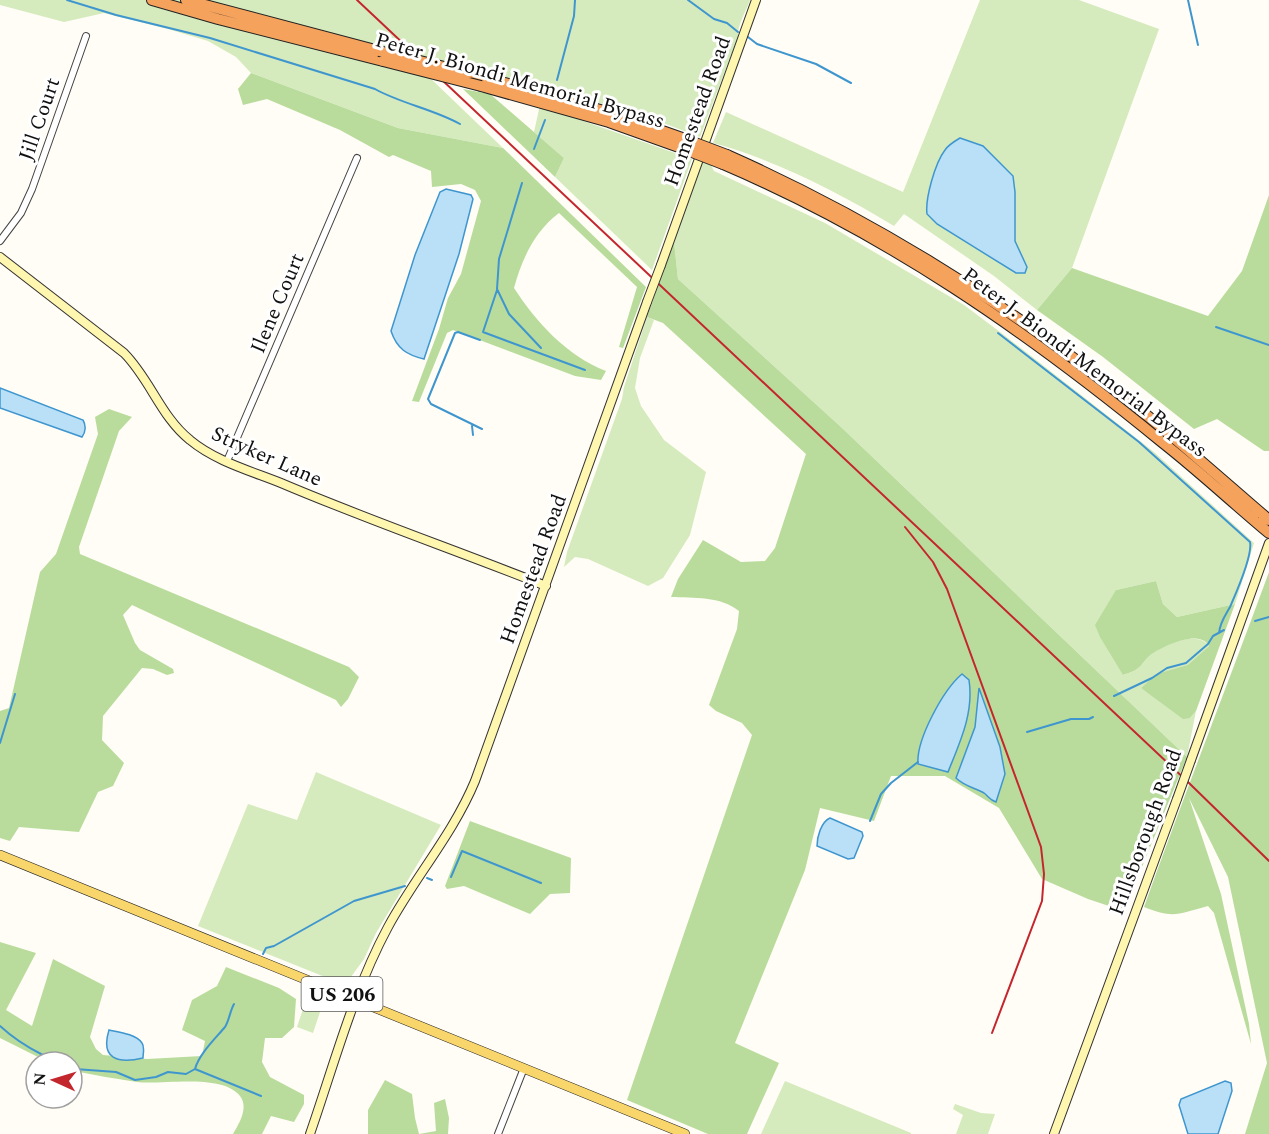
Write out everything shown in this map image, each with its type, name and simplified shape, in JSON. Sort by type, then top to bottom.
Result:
[{"type":"highway","name":"Peter J. Biondi Memorial Bypass","points":[[152,0],[229,22],[469,73],[611,113],[803,189],[915,251],[1072,357],[1119,393],[1269,520]]},
{"type":"highway","name":"Peter J. Biondi Memorial Bypass","points":[[186,0],[681,142]]},
{"type":"highway","name":"Peter J. Biondi Memorial Bypass","points":[[725,160],[838,218],[959,290],[1047,352],[1162,441],[1269,533]]},
{"type":"main road","name":"US 206","points":[[0,855],[685,1134]]},
{"type":"street","name":"Homestead Road","points":[[310,1134],[357,1000],[387,930],[449,832],[470,792],[756,0]]},
{"type":"street","name":"Jill Court","points":[[0,241],[21,213],[32,189],[87,36]]},
{"type":"street","name":"Ilene Court","points":[[227,460],[357,158]]},
{"type":"street","name":"Stryker Lane","points":[[0,257],[124,353],[138,370],[172,424],[193,443],[317,498],[546,586]]},
{"type":"street","name":"Hillsborough Road","points":[[1054,1134],[1269,543]]},
{"type":"street","points":[[498,1134],[524,1068]]},
{"type":"green space","points":[[0,0],[750,0],[700,137],[650,118],[575,96],[572,117],[692,159],[652,270],[555,177],[564,158],[534,132],[544,87],[403,52],[503,148],[398,128],[251,73],[236,57],[208,41],[168,29],[104,13],[64,22],[0,5]]},
{"type":"green space","points":[[980,0],[1079,0],[1159,29],[1072,268],[1037,310],[994,276],[904,214],[894,226],[806,178],[759,158],[713,143],[726,112],[903,192]]},
{"type":"green space","points":[[251,73],[398,128],[503,148],[646,287],[623,348],[619,347],[637,287],[559,213],[536,237],[525,257],[514,288],[532,313],[554,337],[578,356],[606,371],[601,380],[575,376],[453,330],[447,333],[419,402],[412,401],[448,298],[461,274],[481,201],[475,190],[461,184],[432,187],[431,171],[393,155],[389,157],[340,130],[267,99],[243,105],[238,89]]},
{"type":"green space","points":[[463,89],[490,94],[564,158],[555,177]]},
{"type":"green space","points":[[702,162],[711,165],[714,171],[825,223],[964,305],[1154,452],[1254,543],[1235,604],[1177,617],[1163,604],[1156,581],[1116,590],[1114,659],[1124,675],[1134,671],[1153,652],[1174,642],[1198,639],[1209,646],[1188,666],[1156,674],[1141,688],[1190,718],[1196,711],[1187,757],[841,427],[678,279],[674,242]]},
{"type":"green space","points":[[1269,195],[1269,451],[1264,451],[1217,419],[1194,429],[1103,357],[1037,310],[1072,268],[1208,316],[1242,271]]},
{"type":"green space","points":[[674,242],[678,279],[841,427],[1187,757],[1124,911],[1088,899],[1042,879],[999,808],[945,776],[891,776],[874,821],[820,808],[805,870],[735,1043],[779,1063],[747,1134],[708,1134],[627,1100],[752,735],[742,723],[716,711],[709,705],[737,629],[739,611],[715,600],[671,597],[678,579],[703,540],[741,562],[765,561],[775,548],[806,454],[663,323],[647,317]]},
{"type":"green space","points":[[647,317],[654,320],[640,358],[635,388],[641,406],[664,440],[706,472],[690,535],[663,578],[648,586],[588,559],[575,557],[564,567],[567,552],[622,399]]},
{"type":"green space","points":[[109,409],[132,417],[119,431],[79,547],[80,554],[349,667],[359,677],[348,699],[341,707],[336,700],[132,605],[123,615],[135,643],[140,650],[173,669],[174,673],[167,675],[153,669],[142,668],[103,716],[102,740],[124,763],[113,786],[98,792],[79,832],[19,827],[10,841],[0,838],[0,711],[9,708],[40,572],[56,554],[98,434],[95,417]]},
{"type":"green space","points":[[1269,572],[1269,1134],[1245,1134],[1267,1063],[1228,877],[1189,798],[1221,894],[1249,1024],[1251,1044],[1214,913],[1208,906],[1176,914],[1162,913],[1144,907]]},
{"type":"green space","points":[[1156,581],[1163,604],[1177,617],[1235,604],[1196,711],[1190,718],[1183,719],[1141,688],[1156,674],[1188,665],[1209,646],[1205,641],[1182,640],[1166,646],[1151,655],[1137,669],[1123,675],[1095,625],[1116,590]]},
{"type":"green space","points":[[316,772],[441,825],[376,933],[364,959],[348,981],[335,981],[198,926],[248,804],[297,820]]},
{"type":"green space","points":[[470,821],[571,858],[570,893],[550,894],[530,914],[464,886],[447,889],[445,886]]},
{"type":"green space","points":[[0,942],[36,953],[6,1010],[32,1026],[53,959],[105,986],[90,1037],[96,1049],[103,1055],[147,1059],[202,1056],[205,1041],[182,1030],[192,1000],[217,986],[226,967],[279,988],[296,999],[294,1027],[282,1038],[265,1038],[262,1062],[270,1077],[304,1095],[304,1104],[294,1122],[271,1116],[262,1134],[233,1134],[244,1105],[240,1096],[231,1089],[206,1082],[148,1083],[84,1073],[84,1050],[24,1050],[0,1038]]},
{"type":"green space","points":[[306,1000],[322,1006],[313,1033],[297,1027]]},
{"type":"green space","points":[[385,1080],[412,1094],[419,1134],[368,1134],[368,1110]]},
{"type":"green space","points":[[785,1081],[911,1133],[911,1134],[761,1134]]},
{"type":"green space","points":[[445,1099],[449,1118],[448,1134],[419,1134],[436,1131],[434,1103]]},
{"type":"green space","points":[[955,1104],[981,1113],[995,1114],[988,1134],[956,1134],[963,1115],[953,1109]]},
{"type":"water","points":[[960,138],[983,146],[1013,176],[1015,241],[1027,267],[1025,273],[1016,273],[937,224],[927,214],[929,191],[934,172],[946,148]]},
{"type":"water","points":[[446,189],[471,195],[473,199],[459,254],[424,359],[403,350],[391,331],[415,255],[440,192]]},
{"type":"water","points":[[0,388],[83,420],[85,428],[82,437],[0,408]]},
{"type":"water","points":[[962,674],[969,680],[970,704],[965,727],[948,772],[918,764],[921,742],[932,716],[947,691]]},
{"type":"water","points":[[979,688],[1000,747],[1005,774],[996,802],[956,778],[975,727]]},
{"type":"water","points":[[830,818],[862,832],[863,836],[854,858],[848,859],[817,846],[820,830]]},
{"type":"water","points":[[109,1030],[136,1037],[143,1046],[143,1058],[126,1060],[113,1057],[107,1047]]},
{"type":"water","points":[[1225,1081],[1231,1083],[1232,1091],[1218,1134],[1188,1134],[1179,1105],[1181,1099]]},
{"type":"waterway","points":[[67,0],[116,15],[210,38],[375,89],[460,124]]},
{"type":"waterway","points":[[557,80],[574,16],[575,0]]},
{"type":"waterway","points":[[688,0],[714,19],[727,23],[738,32]]},
{"type":"waterway","points":[[1188,0],[1198,45]]},
{"type":"waterway","points":[[748,37],[757,44],[816,64],[851,83]]},
{"type":"waterway","points":[[534,149],[545,120]]},
{"type":"waterway","points":[[522,183],[499,259],[497,289],[509,314],[541,348]]},
{"type":"waterway","points":[[497,290],[483,332],[585,370]]},
{"type":"waterway","points":[[1216,327],[1269,345]]},
{"type":"waterway","points":[[480,340],[455,333],[428,399],[431,404],[482,429]]},
{"type":"waterway","points":[[998,333],[1139,442],[1250,542],[1249,556],[1243,574],[1219,633]]},
{"type":"waterway","points":[[472,426],[473,435]]},
{"type":"waterway","points":[[1255,621],[1269,617]]},
{"type":"waterway","points":[[1114,696],[1152,678],[1167,668],[1186,663],[1208,644],[1213,636],[1224,630]]},
{"type":"waterway","points":[[0,743],[15,694]]},
{"type":"waterway","points":[[1027,732],[1071,719],[1093,717]]},
{"type":"waterway","points":[[870,821],[881,794],[918,762]]},
{"type":"waterway","points":[[451,877],[462,851],[541,883]]},
{"type":"waterway","points":[[427,878],[432,880]]},
{"type":"waterway","points":[[263,954],[266,948],[274,946],[354,901],[405,886]]},
{"type":"waterway","points":[[195,1069],[204,1052],[225,1027],[234,1004]]},
{"type":"waterway","points":[[0,1026],[33,1050]]},
{"type":"waterway","points":[[84,1070],[116,1072],[135,1080],[156,1077],[168,1072],[186,1074],[195,1069],[261,1096]]},
{"type":"railway","points":[[357,0],[1269,861]]},
{"type":"railway","points":[[905,527],[933,562],[947,589],[1041,847],[1044,874],[1042,901],[992,1033]]}]
